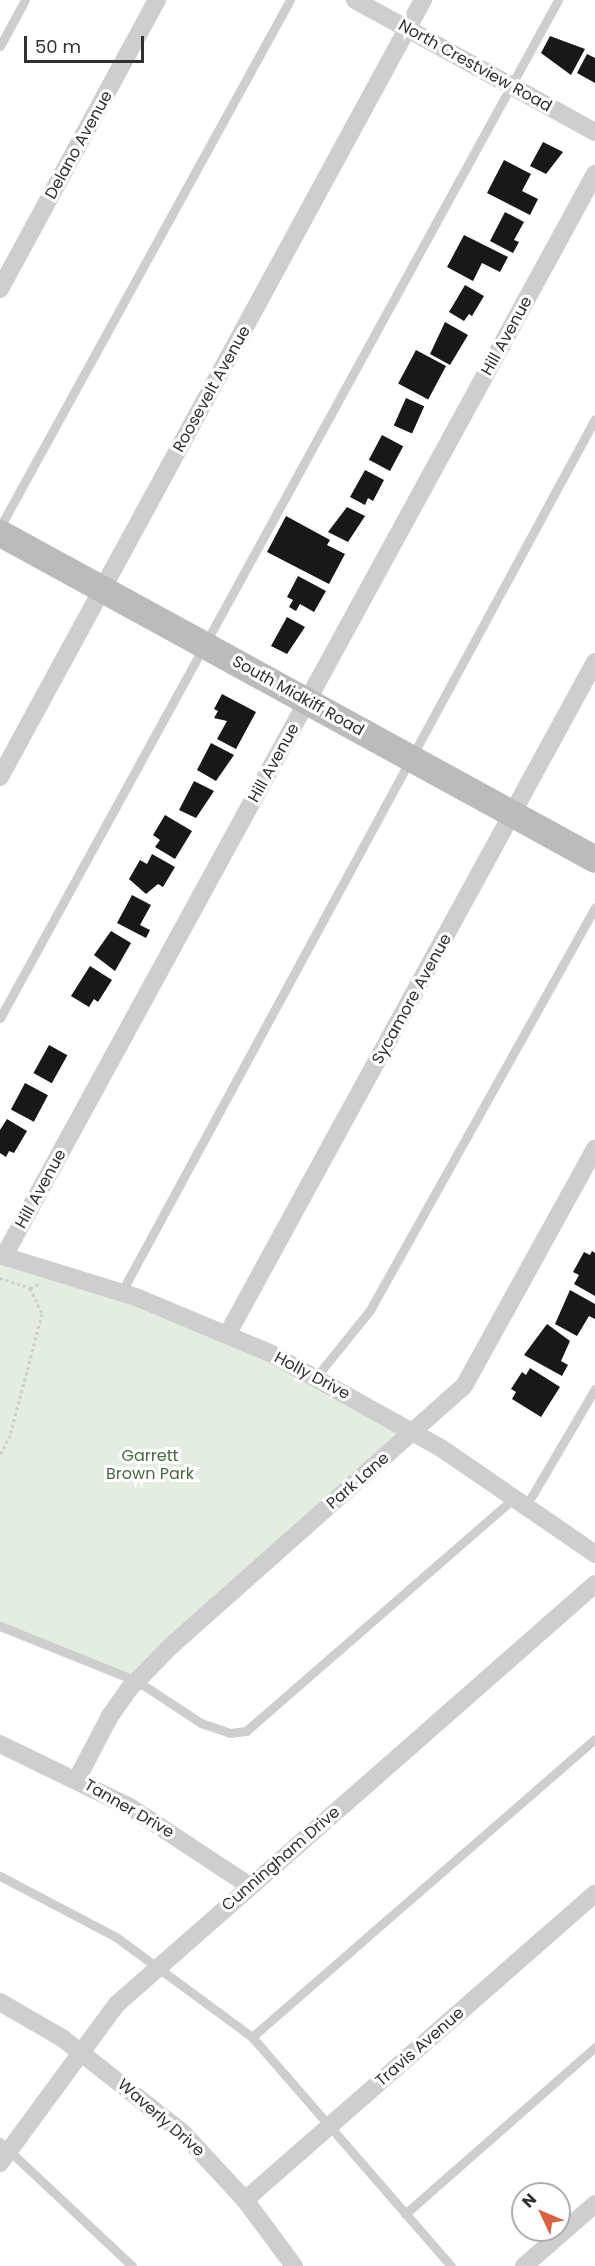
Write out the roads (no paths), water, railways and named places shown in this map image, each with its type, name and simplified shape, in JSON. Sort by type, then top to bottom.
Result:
[{"type":"main road","name":"South Midkiff Road","points":[[0,532],[595,859]]},
{"type":"street","name":"Delano Avenue","points":[[0,289],[157,0]]},
{"type":"street","name":"North Crestview Road","points":[[355,0],[595,132]]},
{"type":"street","name":"Roosevelt Avenue","points":[[0,777],[423,0]]},
{"type":"street","name":"Hill Avenue","points":[[2,1256],[595,174]]},
{"type":"street","name":"Sycamore Avenue","points":[[227,1335],[595,662]]},
{"type":"street","name":"Park Lane","points":[[77,1779],[110,1716],[137,1681],[171,1646],[414,1434],[468,1380],[595,1149]]},
{"type":"street","name":"Holly Drive","points":[[2,1256],[121,1293],[227,1335],[316,1377],[414,1434],[520,1502],[595,1554]]},
{"type":"street","name":"Cunningham Drive","points":[[4,2151],[112,2009],[595,1584]]},
{"type":"street","name":"Tanner Drive","points":[[0,1744],[77,1779],[179,1837],[250,1886]]},
{"type":"street","name":"Travis Avenue","points":[[245,2200],[595,1894]]},
{"type":"street","name":"Waverly Drive","points":[[0,2002],[81,2051],[182,2132],[245,2200],[294,2266]]},
{"type":"street","points":[[524,2266],[595,2204]]},
{"type":"lane","points":[[0,46],[25,0]]},
{"type":"lane","points":[[0,527],[290,0]]},
{"type":"lane","points":[[0,1018],[558,0]]},
{"type":"lane","points":[[121,1293],[595,419]]},
{"type":"lane","points":[[316,1377],[370,1310],[595,908]]},
{"type":"lane","points":[[0,1626],[137,1681],[201,1723],[230,1733],[246,1731],[520,1502],[595,1389]]},
{"type":"lane","points":[[252,2037],[595,1739]]},
{"type":"lane","points":[[0,1876],[116,1937],[252,2037],[450,2266]]},
{"type":"lane","points":[[405,2214],[595,2048]]},
{"type":"lane","points":[[4,2151],[132,2266]]},
{"type":"park label","name":"Garrett Brown Park","points":[[150,1465]]}]
